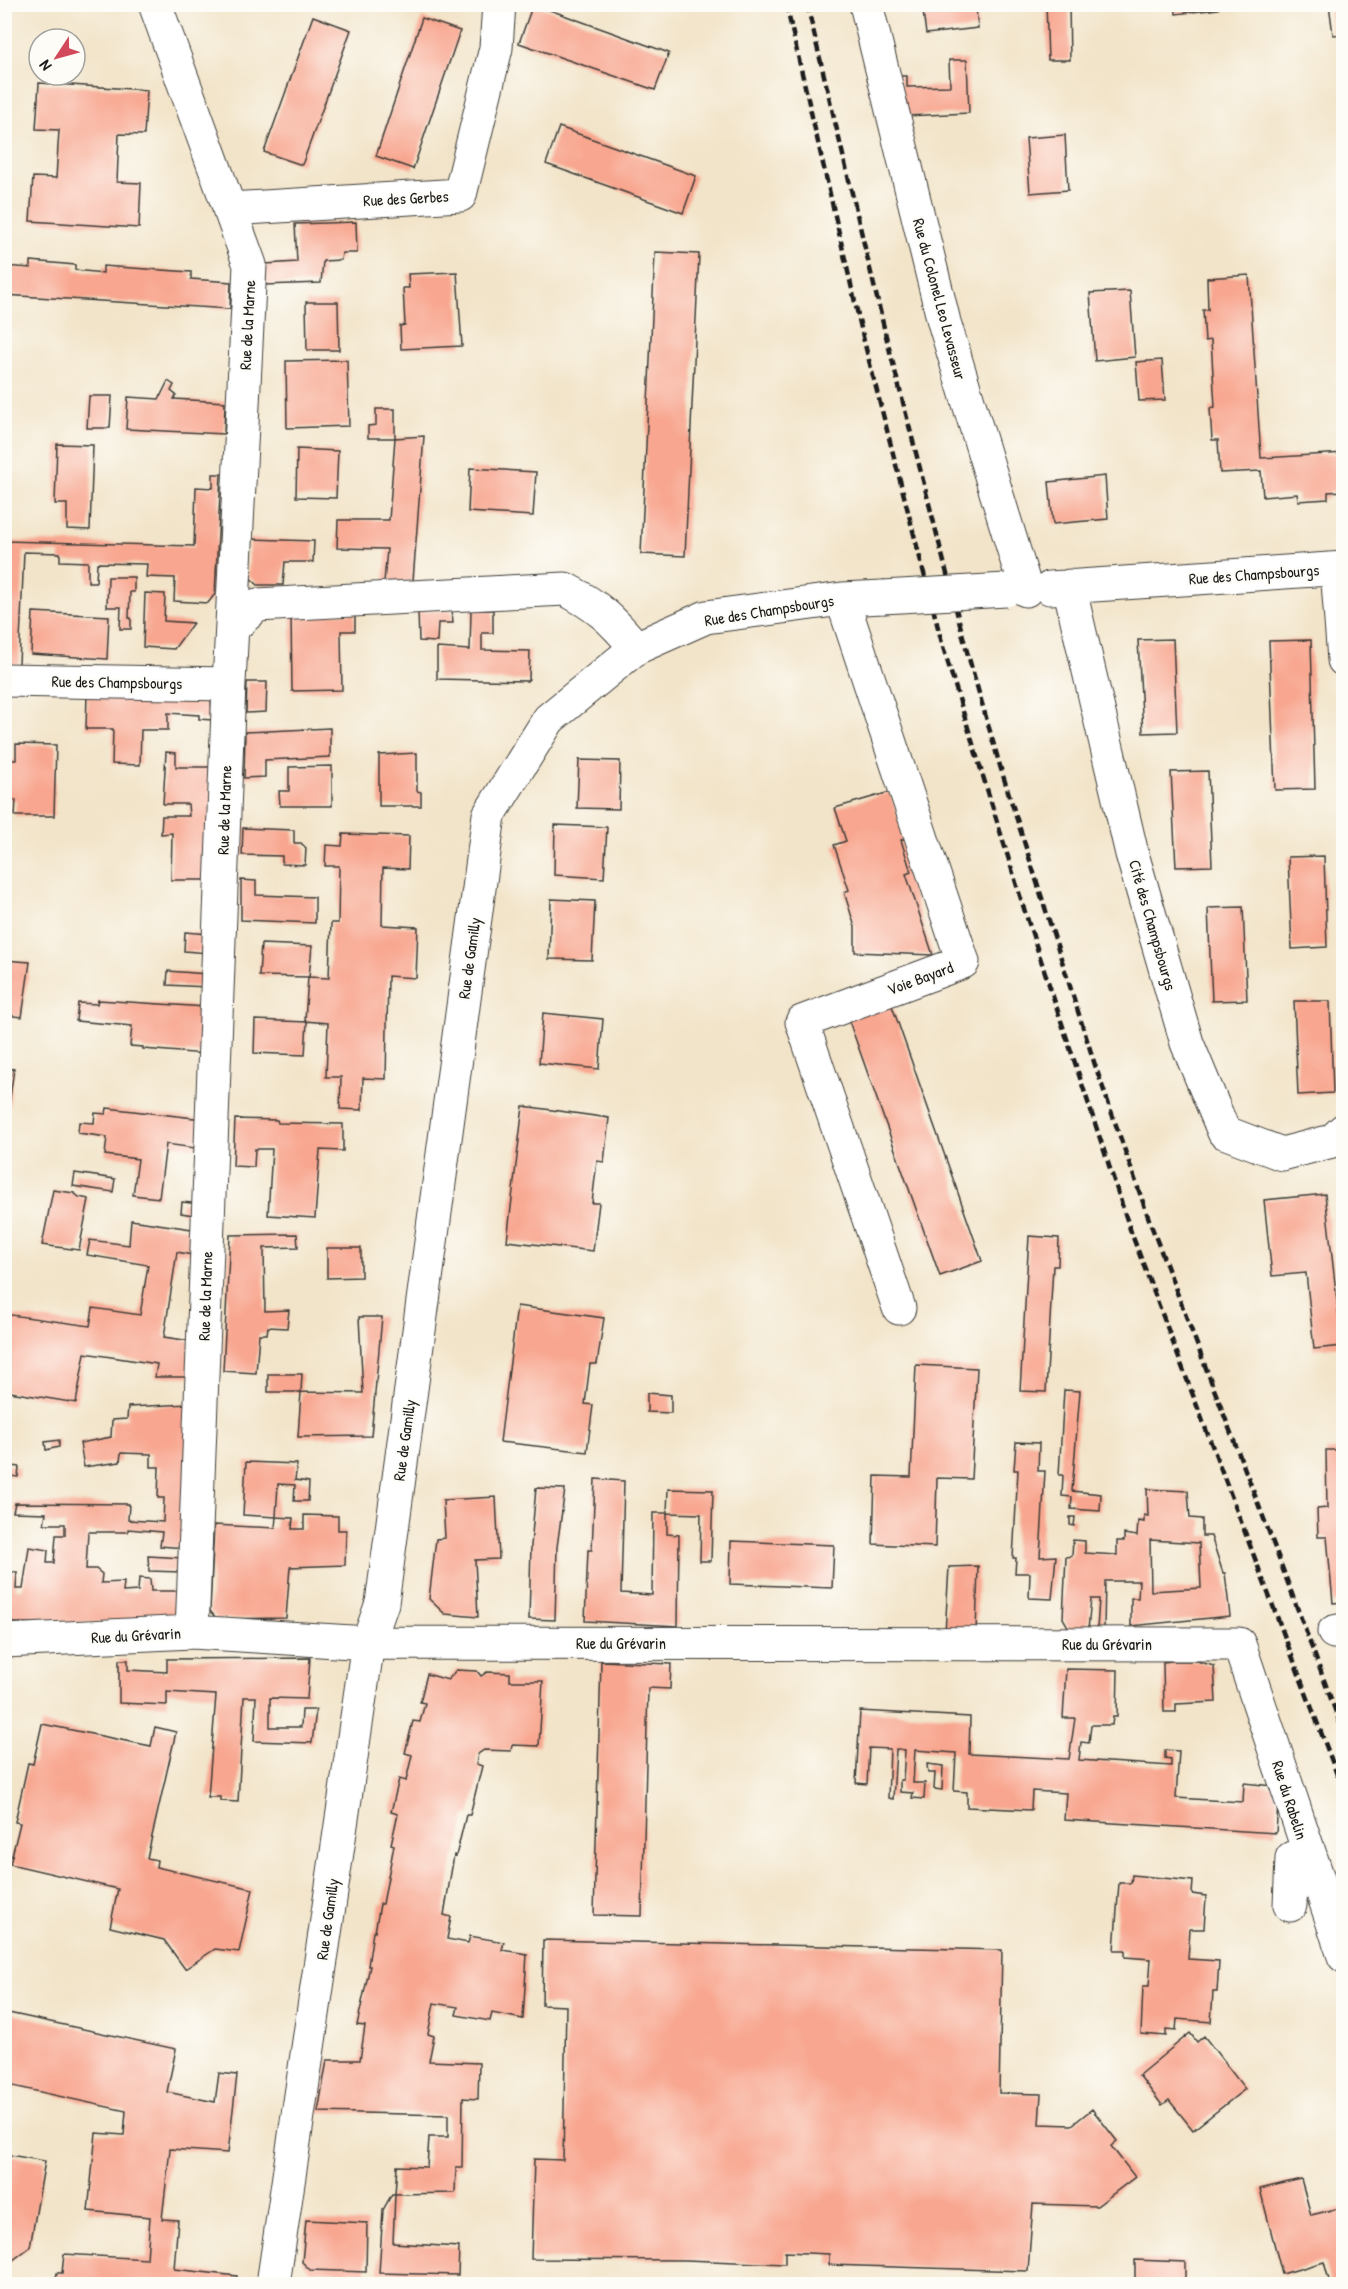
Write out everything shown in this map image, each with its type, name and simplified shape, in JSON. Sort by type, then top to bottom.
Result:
[{"type":"street","name":"Rue de la Marne","points":[[154,4],[250,265],[229,684],[192,1632]]},
{"type":"street","name":"Rue des Gerbes","points":[[229,208],[460,195],[496,48],[499,4]]},
{"type":"street","name":"Rue du Colonel Leo Levasseur","points":[[866,4],[944,322],[1016,590]]},
{"type":"street","name":"Rue des Champsbourgs","points":[[636,648],[706,617],[842,599],[1016,590],[1340,568]]},
{"type":"street","points":[[1340,568],[1344,660]]},
{"type":"street","name":"Cité des Champsbourgs","points":[[1070,586],[1132,854],[1187,1043],[1224,1132],[1282,1154],[1332,1141],[1344,1130]]},
{"type":"street","points":[[232,628],[257,605],[565,589],[593,604],[615,623],[636,648]]},
{"type":"street","name":"Voie Bayard","points":[[842,599],[963,962],[802,1022],[899,1308]]},
{"type":"street","name":"Rue de Gamilly","points":[[273,2284],[368,1643],[382,1603],[489,815],[549,719],[636,648]]},
{"type":"street","name":"Rue des Champsbourgs","points":[[4,680],[229,684]]},
{"type":"street","name":"Rue du Grévarin","points":[[4,1641],[192,1632],[368,1643],[1239,1644]]},
{"type":"street","name":"Rue du Rabelin","points":[[1239,1644],[1293,1857],[1344,1956]]},
{"type":"street","points":[[1290,1905],[1293,1857]]},
{"type":"building","points":[[533,4],[669,53],[655,90],[519,43]]},
{"type":"building","points":[[922,4],[966,4],[966,9],[976,9],[978,28],[926,34]]},
{"type":"building","points":[[1046,4],[1069,4],[1070,60],[1048,60]]},
{"type":"building","points":[[1175,4],[1218,4],[1218,9],[1176,14]]},
{"type":"building","points":[[1329,4],[1344,4],[1344,34],[1333,35]]},
{"type":"building","points":[[313,16],[351,30],[302,165],[264,152]]},
{"type":"building","points":[[422,18],[460,31],[413,169],[376,156]]},
{"type":"building","points":[[949,60],[967,60],[969,113],[906,116],[899,76],[907,76],[907,87],[950,86]]},
{"type":"building","points":[[87,86],[147,90],[144,135],[119,134],[117,182],[141,183],[139,228],[30,221],[33,177],[56,178],[59,130],[36,129],[39,87]]},
{"type":"building","points":[[559,127],[696,176],[683,213],[546,164]]},
{"type":"building","points":[[1065,135],[1068,190],[1030,193],[1026,138]]},
{"type":"building","points":[[356,222],[357,253],[342,253],[341,260],[323,261],[321,283],[264,285],[265,264],[297,262],[295,224]]},
{"type":"building","points":[[655,252],[699,254],[685,556],[641,554]]},
{"type":"building","points":[[31,261],[75,265],[75,270],[103,273],[103,266],[191,272],[191,279],[231,282],[230,309],[4,295],[4,266],[31,268]]},
{"type":"building","points":[[457,272],[462,346],[401,349],[400,326],[405,325],[403,288],[409,288],[408,274]]},
{"type":"building","points":[[1249,275],[1261,458],[1344,453],[1344,491],[1328,492],[1328,499],[1298,501],[1297,494],[1263,497],[1261,471],[1220,473],[1218,440],[1212,440],[1210,408],[1215,407],[1211,340],[1205,341],[1203,310],[1208,310],[1207,278]]},
{"type":"building","points":[[1130,291],[1135,357],[1095,361],[1090,293]]},
{"type":"building","points":[[306,302],[338,302],[339,350],[307,350]]},
{"type":"building","points":[[347,360],[349,426],[287,428],[286,361]]},
{"type":"building","points":[[1162,360],[1165,400],[1139,401],[1136,362]]},
{"type":"building","points":[[168,381],[174,385],[171,391],[176,395],[174,399],[225,402],[224,434],[126,429],[128,397],[159,399]]},
{"type":"building","points":[[89,396],[112,396],[110,428],[87,428]]},
{"type":"building","points":[[376,409],[395,409],[395,438],[368,438],[368,426],[376,425]]},
{"type":"building","points":[[424,436],[413,581],[384,582],[387,549],[337,548],[338,520],[389,520],[395,438]]},
{"type":"building","points":[[57,444],[93,445],[90,530],[67,529],[67,504],[55,504]]},
{"type":"building","points":[[297,449],[338,451],[336,498],[296,497]]},
{"type":"building","points":[[470,468],[536,472],[533,516],[468,512]]},
{"type":"building","points":[[213,474],[221,474],[215,594],[208,603],[174,601],[175,578],[146,577],[147,564],[97,563],[96,582],[88,582],[88,562],[60,561],[60,553],[24,552],[19,664],[4,664],[4,541],[194,546],[196,487],[213,488]]},
{"type":"building","points":[[1105,476],[1108,519],[1053,524],[1049,482]]},
{"type":"building","points":[[250,539],[314,541],[313,562],[285,562],[283,585],[258,585],[248,576]]},
{"type":"building","points":[[108,577],[134,577],[134,592],[130,592],[131,629],[120,629],[121,607],[107,607]]},
{"type":"building","points":[[145,593],[165,594],[164,621],[193,623],[174,649],[143,647]]},
{"type":"building","points":[[471,610],[493,610],[493,633],[482,633],[482,650],[530,651],[527,681],[437,679],[437,648],[470,650]]},
{"type":"building","points":[[452,611],[453,623],[438,623],[437,642],[419,641],[418,612]]},
{"type":"building","points":[[33,612],[109,616],[107,659],[31,654]]},
{"type":"building","points":[[355,613],[355,631],[341,631],[342,690],[292,691],[291,614]]},
{"type":"building","points":[[1173,639],[1177,732],[1143,733],[1138,640]]},
{"type":"building","points":[[1311,640],[1315,789],[1275,790],[1269,641]]},
{"type":"building","points":[[247,682],[267,682],[266,712],[246,713]]},
{"type":"building","points":[[87,694],[211,698],[212,720],[199,719],[199,715],[168,713],[168,730],[141,730],[140,765],[112,764],[113,729],[86,729]]},
{"type":"building","points":[[330,728],[330,757],[265,760],[265,777],[244,778],[245,732]]},
{"type":"building","points":[[16,744],[56,745],[54,816],[15,816],[16,800],[4,800],[4,760],[16,760]]},
{"type":"building","points":[[166,752],[176,753],[176,767],[214,767],[210,880],[171,880],[172,833],[161,834],[162,816],[189,816],[188,804],[163,804]]},
{"type":"building","points":[[417,753],[417,791],[421,792],[421,806],[379,806],[379,755]]},
{"type":"building","points":[[579,760],[620,761],[619,809],[577,808]]},
{"type":"building","points":[[332,766],[332,806],[280,806],[279,791],[289,791],[289,767]]},
{"type":"building","points":[[1208,771],[1212,866],[1176,867],[1171,772]]},
{"type":"building","points":[[890,792],[905,838],[901,840],[911,872],[906,874],[933,955],[855,952],[855,927],[844,892],[849,890],[834,845],[846,841],[835,808]]},
{"type":"building","points":[[555,825],[607,827],[604,878],[554,875]]},
{"type":"building","points":[[243,828],[294,830],[294,843],[301,843],[306,848],[305,865],[282,864],[282,856],[242,855]]},
{"type":"building","points":[[343,834],[409,836],[408,869],[383,868],[382,925],[418,927],[416,978],[388,976],[386,1079],[363,1078],[362,1110],[340,1109],[341,1077],[326,1077],[328,1023],[305,1021],[308,977],[329,978],[331,923],[338,923],[339,866],[325,866],[326,845],[342,846]]},
{"type":"building","points":[[1324,856],[1327,947],[1292,949],[1288,857]]},
{"type":"building","points":[[241,880],[256,881],[256,895],[315,897],[315,923],[241,920]]},
{"type":"building","points":[[551,899],[595,901],[592,960],[549,959]]},
{"type":"building","points":[[1243,907],[1247,1000],[1212,1001],[1208,908]]},
{"type":"building","points":[[185,932],[209,934],[208,953],[184,951]]},
{"type":"building","points":[[261,944],[312,946],[309,977],[259,976]]},
{"type":"building","points":[[4,960],[30,962],[22,1017],[4,1015]]},
{"type":"building","points":[[168,971],[207,974],[207,987],[167,985]]},
{"type":"building","points":[[98,1000],[206,1007],[205,1054],[130,1046],[132,1026],[76,1021],[78,1003],[97,1004]]},
{"type":"building","points":[[1294,1001],[1330,1001],[1333,1093],[1298,1095]]},
{"type":"building","points":[[891,1003],[982,1261],[940,1276],[848,1018]]},
{"type":"building","points":[[543,1013],[603,1019],[599,1069],[539,1063]]},
{"type":"building","points":[[255,1020],[307,1022],[305,1055],[254,1053]]},
{"type":"building","points":[[4,1068],[14,1069],[6,1127],[4,1127]]},
{"type":"building","points":[[523,1106],[609,1118],[604,1162],[597,1161],[592,1203],[599,1203],[593,1251],[507,1241]]},
{"type":"building","points":[[107,1108],[203,1119],[202,1149],[166,1144],[159,1198],[133,1195],[138,1159],[105,1155],[107,1137],[78,1133],[79,1122],[94,1123],[95,1113],[106,1114]]},
{"type":"building","points":[[235,1119],[277,1120],[278,1123],[343,1124],[343,1151],[320,1150],[315,1218],[268,1215],[272,1149],[255,1149],[254,1167],[233,1166]]},
{"type":"building","points":[[75,1173],[115,1179],[113,1192],[73,1186]]},
{"type":"building","points":[[53,1190],[74,1193],[79,1197],[89,1199],[79,1250],[42,1245]]},
{"type":"building","points":[[1325,1194],[1342,1346],[1314,1349],[1306,1273],[1272,1276],[1264,1200]]},
{"type":"building","points":[[182,1202],[200,1204],[200,1216],[181,1213]]},
{"type":"building","points":[[131,1220],[198,1230],[197,1256],[177,1252],[164,1337],[190,1341],[190,1377],[155,1377],[157,1364],[85,1353],[76,1403],[4,1391],[4,1314],[90,1326],[93,1308],[140,1315],[148,1265],[87,1255],[90,1240],[129,1245]]},
{"type":"building","points":[[297,1234],[298,1247],[264,1248],[265,1311],[289,1310],[287,1328],[268,1327],[267,1334],[259,1334],[256,1373],[223,1371],[230,1235]]},
{"type":"building","points":[[1029,1236],[1059,1238],[1058,1266],[1053,1266],[1046,1392],[1020,1391]]},
{"type":"building","points":[[327,1248],[361,1248],[361,1277],[327,1278]]},
{"type":"building","points":[[517,1306],[604,1318],[597,1364],[590,1364],[585,1404],[593,1405],[587,1452],[500,1442]]},
{"type":"building","points":[[359,1317],[382,1317],[371,1436],[298,1437],[301,1392],[363,1393]]},
{"type":"building","points":[[916,1365],[977,1368],[971,1479],[937,1478],[935,1547],[873,1544],[875,1476],[911,1477]]},
{"type":"building","points":[[268,1374],[302,1374],[301,1392],[268,1392]]},
{"type":"building","points":[[1064,1390],[1080,1391],[1072,1491],[1101,1494],[1100,1511],[1071,1509],[1072,1497],[1062,1496],[1063,1475],[1059,1475]]},
{"type":"building","points":[[647,1393],[671,1395],[671,1413],[647,1412]]},
{"type":"building","points":[[189,1404],[184,1548],[160,1546],[162,1532],[128,1529],[128,1532],[88,1532],[86,1569],[96,1569],[102,1574],[101,1583],[124,1582],[123,1592],[138,1591],[139,1578],[150,1579],[151,1591],[180,1591],[177,1623],[4,1623],[4,1572],[17,1572],[16,1589],[23,1589],[29,1547],[48,1550],[47,1563],[54,1563],[56,1535],[65,1535],[65,1524],[44,1524],[46,1513],[13,1512],[15,1503],[129,1504],[128,1520],[163,1522],[164,1498],[158,1498],[159,1467],[151,1467],[151,1454],[121,1453],[120,1462],[84,1467],[80,1443],[111,1437],[112,1420],[127,1419],[128,1407]]},
{"type":"building","points":[[59,1440],[59,1447],[46,1450],[45,1442]]},
{"type":"building","points":[[1016,1442],[1039,1443],[1038,1471],[1045,1471],[1040,1557],[1056,1556],[1052,1599],[1029,1598],[1030,1573],[1015,1573],[1016,1558],[1013,1558],[1018,1470],[1014,1470]]},
{"type":"building","points":[[4,1446],[8,1447],[6,1464],[4,1464]]},
{"type":"building","points":[[1326,1450],[1344,1450],[1344,1602],[1333,1603],[1327,1537],[1318,1537],[1317,1509],[1327,1508]]},
{"type":"building","points":[[246,1462],[297,1464],[295,1480],[309,1482],[308,1501],[294,1501],[295,1485],[278,1484],[276,1517],[243,1515]]},
{"type":"building","points":[[4,1465],[19,1467],[18,1477],[4,1475]]},
{"type":"building","points":[[595,1479],[624,1481],[621,1593],[652,1595],[653,1513],[667,1513],[667,1534],[679,1535],[678,1626],[585,1621],[588,1550],[592,1550]]},
{"type":"building","points":[[536,1488],[565,1489],[557,1547],[555,1620],[529,1619],[531,1546]]},
{"type":"building","points":[[668,1489],[713,1490],[711,1561],[700,1561],[701,1514],[667,1513]]},
{"type":"building","points":[[1147,1489],[1188,1491],[1190,1518],[1202,1519],[1202,1536],[1211,1536],[1223,1573],[1225,1573],[1230,1616],[1131,1626],[1131,1598],[1138,1598],[1139,1581],[1105,1581],[1104,1628],[1097,1629],[1099,1599],[1091,1599],[1088,1630],[1071,1632],[1063,1618],[1066,1557],[1072,1556],[1073,1540],[1085,1541],[1085,1553],[1117,1555],[1117,1541],[1124,1541],[1124,1534],[1137,1536],[1138,1521],[1144,1522],[1144,1515],[1148,1516]],"holes":[[[1150,1540],[1199,1543],[1201,1588],[1151,1591]]]},
{"type":"building","points":[[496,1497],[499,1559],[475,1560],[478,1617],[445,1614],[429,1599],[436,1539],[445,1538],[443,1500]]},
{"type":"building","points":[[304,1515],[338,1516],[338,1530],[346,1530],[345,1565],[290,1567],[286,1618],[217,1619],[210,1611],[214,1525],[275,1528],[276,1517],[293,1518],[292,1529],[304,1529]]},
{"type":"building","points":[[1070,1517],[1075,1517],[1074,1526],[1070,1525]]},
{"type":"building","points":[[731,1541],[834,1545],[832,1588],[730,1584]]},
{"type":"building","points":[[148,1556],[183,1558],[182,1572],[149,1571]]},
{"type":"building","points":[[978,1566],[976,1634],[945,1633],[949,1567]]},
{"type":"building","points":[[310,1658],[307,1699],[270,1698],[270,1727],[301,1727],[302,1710],[316,1710],[312,1743],[254,1741],[256,1697],[244,1697],[238,1802],[220,1801],[220,1797],[208,1797],[216,1695],[167,1692],[167,1705],[119,1703],[119,1660],[128,1660],[128,1670],[167,1672],[167,1659]]},
{"type":"building","points":[[601,1661],[671,1664],[670,1689],[648,1688],[642,1916],[594,1915]]},
{"type":"building","points":[[1197,1661],[1214,1666],[1216,1702],[1176,1704],[1176,1712],[1164,1712],[1163,1662]]},
{"type":"building","points":[[1066,1669],[1118,1670],[1117,1717],[1113,1717],[1112,1725],[1091,1725],[1089,1743],[1081,1742],[1079,1760],[1171,1766],[1171,1759],[1165,1758],[1165,1750],[1179,1751],[1176,1798],[1243,1802],[1244,1783],[1273,1786],[1278,1804],[1276,1833],[1064,1820],[1066,1793],[1032,1791],[1031,1810],[967,1807],[967,1792],[954,1791],[956,1753],[915,1750],[913,1783],[925,1783],[924,1799],[912,1798],[913,1793],[900,1792],[905,1750],[896,1749],[893,1799],[888,1798],[890,1749],[869,1748],[867,1784],[856,1783],[860,1711],[970,1717],[969,1754],[1069,1759],[1075,1718],[1063,1718]]},
{"type":"building","points":[[456,1670],[477,1671],[481,1676],[487,1672],[510,1673],[510,1681],[543,1681],[539,1746],[512,1745],[511,1751],[484,1750],[478,1754],[476,1764],[482,1766],[470,1815],[466,1815],[456,1856],[454,1855],[444,1915],[451,1917],[447,1939],[468,1943],[470,1936],[504,1942],[502,1950],[527,1954],[523,2019],[492,2013],[490,2021],[456,2015],[458,2007],[434,2003],[428,2034],[434,2036],[429,2061],[479,2063],[478,2099],[463,2098],[462,2167],[456,2167],[455,2193],[395,2194],[397,2166],[427,2167],[429,2137],[448,2137],[448,2115],[318,2112],[327,2060],[360,2060],[365,2026],[357,2025],[370,1966],[368,1966],[373,1932],[375,1932],[380,1904],[383,1904],[394,1845],[391,1844],[398,1814],[391,1812],[399,1779],[406,1781],[412,1755],[405,1753],[413,1721],[420,1722],[425,1703],[420,1702],[427,1674],[448,1680]]},
{"type":"building","points":[[42,1724],[151,1746],[155,1727],[176,1732],[147,1858],[157,1860],[156,1867],[253,1889],[239,1952],[215,1949],[185,1969],[164,1940],[110,1927],[118,1889],[10,1864],[20,1823],[15,1822],[28,1763],[33,1764]]},
{"type":"building","points":[[927,1764],[943,1766],[942,1790],[934,1789],[935,1773],[928,1773]]},
{"type":"building","points":[[1132,1875],[1193,1881],[1192,1894],[1206,1896],[1204,1929],[1190,1929],[1188,1959],[1219,1961],[1217,1992],[1213,1992],[1211,2022],[1177,2019],[1176,2030],[1166,2029],[1166,2036],[1141,2034],[1143,1986],[1149,1986],[1151,1959],[1125,1957],[1125,1950],[1114,1950],[1119,1883],[1131,1883]]},
{"type":"building","points":[[543,1940],[1002,1950],[999,2093],[1041,2094],[1039,2124],[1072,2125],[1092,2109],[1117,2141],[1111,2146],[1135,2177],[1097,2206],[1033,2204],[1028,2271],[829,2265],[829,2254],[785,2252],[785,2264],[686,2260],[531,2259],[534,2159],[563,2160],[566,2006],[542,2005]]},
{"type":"building","points":[[4,2012],[176,2049],[167,2092],[215,2102],[219,2073],[237,2075],[228,2153],[170,2149],[162,2219],[178,2220],[174,2269],[237,2276],[236,2284],[55,2284],[57,2273],[62,2273],[64,2254],[147,2259],[150,2217],[88,2211],[96,2133],[124,2135],[126,2111],[4,2084]]},
{"type":"building","points":[[1190,2033],[1197,2042],[1204,2036],[1245,2089],[1193,2130],[1169,2100],[1162,2105],[1139,2075]]},
{"type":"building","points":[[4,2154],[45,2161],[30,2247],[4,2267]]},
{"type":"building","points":[[1301,2179],[1311,2215],[1344,2207],[1344,2284],[1330,2284],[1324,2262],[1282,2274],[1260,2189]]},
{"type":"building","points":[[392,2194],[395,2194],[393,2243],[459,2247],[458,2275],[379,2273],[383,2210]]},
{"type":"building","points":[[306,2220],[367,2223],[366,2272],[310,2270],[302,2262]]},
{"type":"building","points":[[1135,2260],[1185,2262],[1185,2284],[1135,2284]]},
{"type":"railway","points":[[786,4],[864,341],[943,647],[1026,915],[1131,1232],[1344,1793]]},
{"type":"railway","points":[[807,4],[886,336],[966,648],[1000,766],[1095,1065],[1151,1225],[1344,1734]]}]
